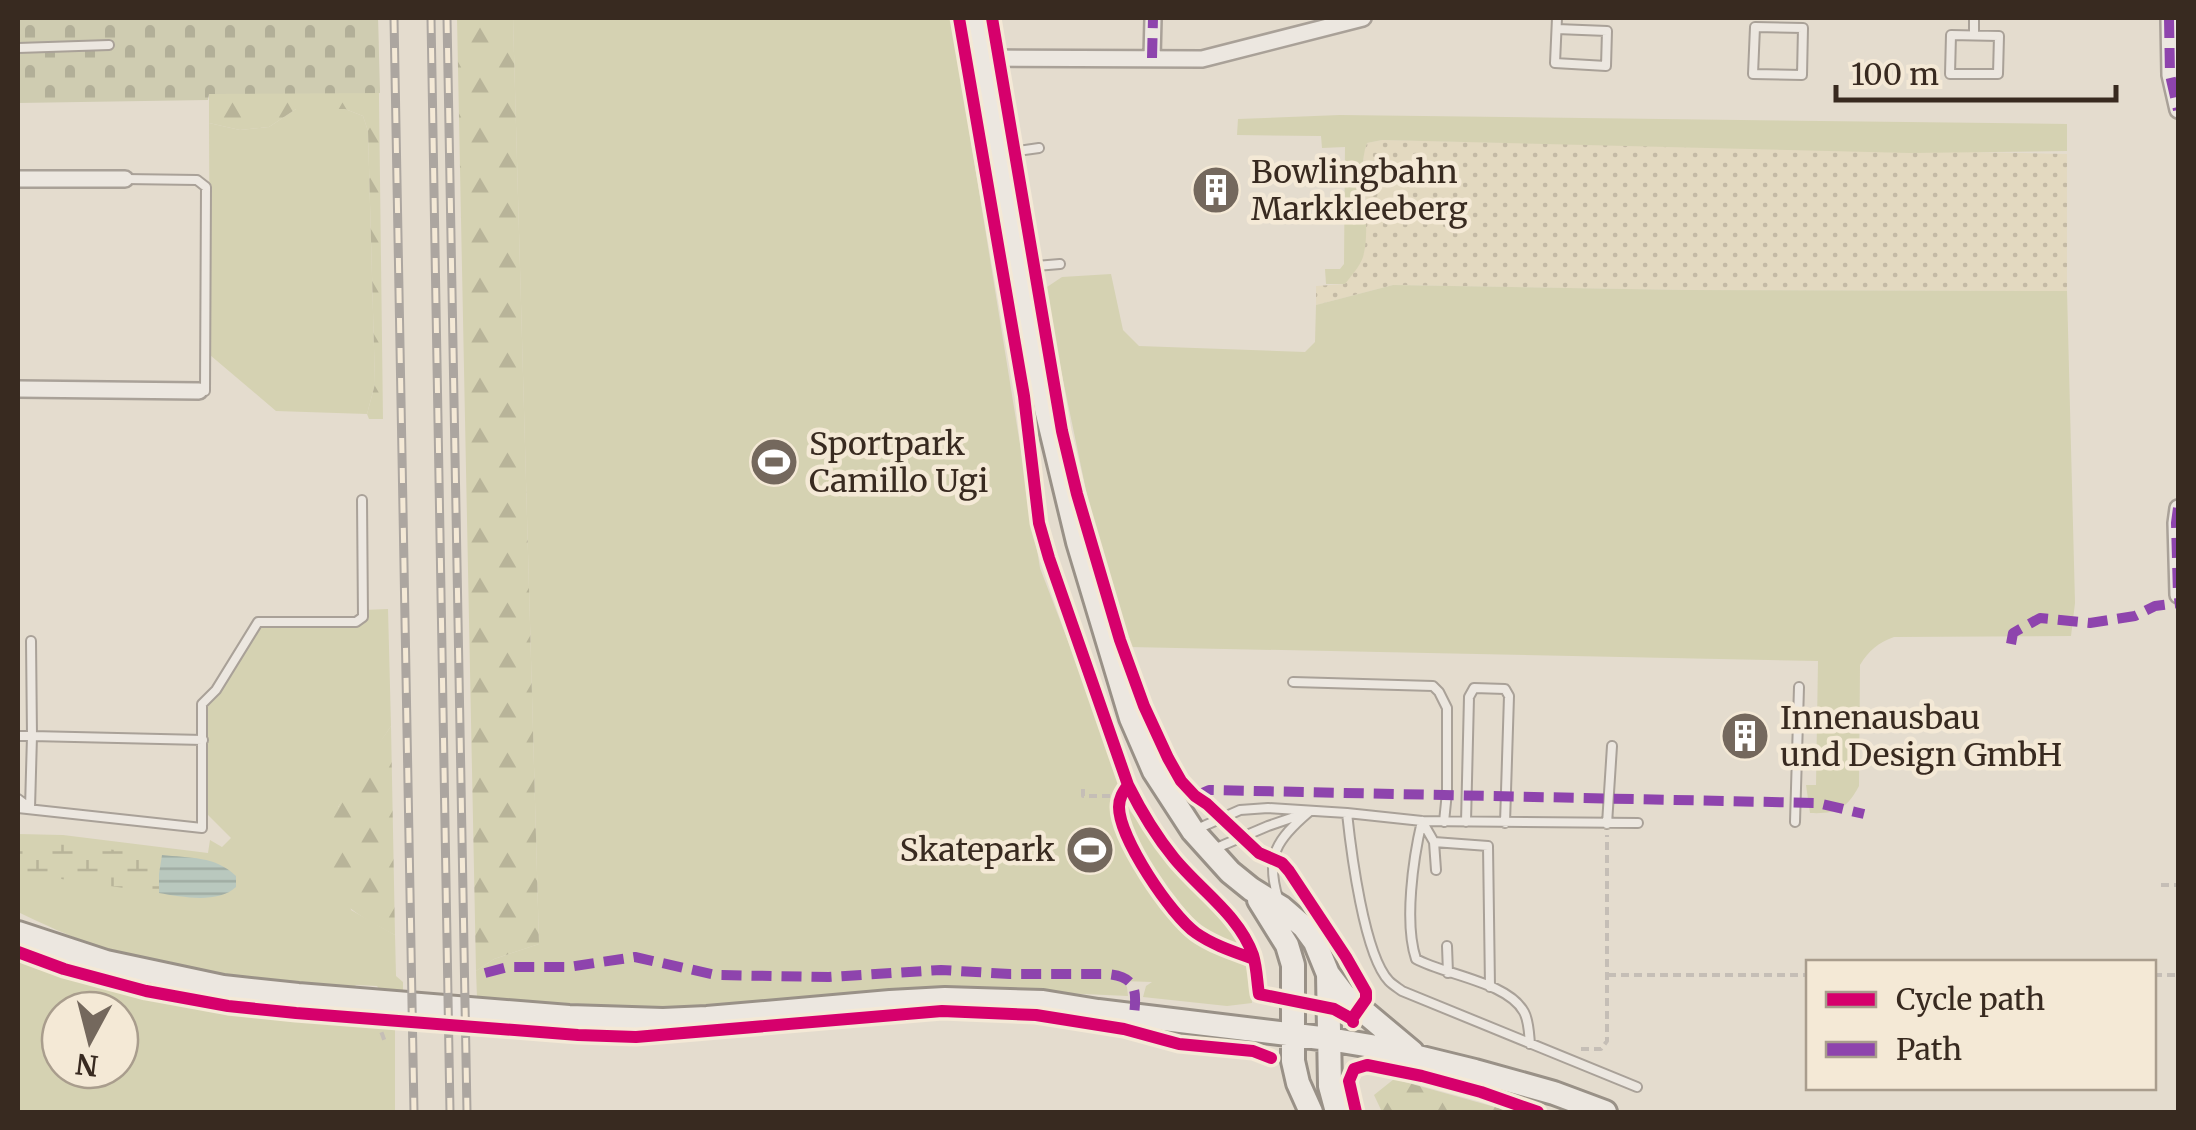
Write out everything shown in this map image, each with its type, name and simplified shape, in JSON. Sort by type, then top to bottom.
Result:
[{"type":"main road","points":[[976,18],[1046,409],[1078,542],[1113,662],[1131,718],[1172,802],[1210,851],[1251,890],[1287,945],[1294,980],[1293,1061],[1311,1112]]},
{"type":"main road","points":[[1251,890],[1304,927],[1328,974],[1344,995],[1414,1054]]},
{"type":"main road","points":[[18,933],[106,962],[242,989],[570,1017],[707,1018],[944,999],[1043,1002],[1328,1038],[1414,1054],[1605,1112]]},
{"type":"main road","points":[[1328,974],[1330,1086],[1337,1112]]},
{"type":"street","points":[[1152,58],[1153,18]]},
{"type":"street","points":[[984,58],[1202,59],[1333,21],[1364,18]]},
{"type":"street","points":[[2170,18],[2170,74],[2178,110]]},
{"type":"street","points":[[18,178],[125,179]]},
{"type":"street","points":[[18,389],[199,391]]},
{"type":"street","points":[[2178,508],[2178,596]]},
{"type":"lane","points":[[1557,29],[1607,32],[1606,66],[1555,63],[1557,29],[1558,18]]},
{"type":"lane","points":[[1974,18],[1974,35]]},
{"type":"lane","points":[[1778,22],[1802,28],[1802,75],[1754,74],[1755,27],[1778,22]]},
{"type":"lane","points":[[1950,35],[1974,35],[1998,36],[1998,74],[1950,74],[1950,35]]},
{"type":"lane","points":[[18,48],[109,45]]},
{"type":"lane","points":[[1002,153],[1039,148]]},
{"type":"lane","points":[[125,179],[197,180],[206,187],[204,391],[199,391]]},
{"type":"lane","points":[[1021,267],[1060,264]]},
{"type":"lane","points":[[18,808],[202,828],[202,704],[216,690],[258,622],[356,622],[362,617],[362,500]]},
{"type":"lane","points":[[30,808],[31,641]]},
{"type":"lane","points":[[1293,682],[1434,686],[1446,708],[1444,822]]},
{"type":"lane","points":[[1466,822],[1469,697],[1474,688],[1505,689],[1509,696],[1505,822]]},
{"type":"lane","points":[[1795,822],[1800,688]]},
{"type":"lane","points":[[18,736],[202,740]]},
{"type":"lane","points":[[1606,824],[1612,746]]},
{"type":"lane","points":[[18,799],[30,808]]},
{"type":"lane","points":[[1193,831],[1240,810],[1268,808],[1444,822],[1638,824]]},
{"type":"lane","points":[[1210,851],[1309,812]]},
{"type":"lane","points":[[1282,908],[1272,874],[1273,858],[1287,830],[1309,812]]},
{"type":"lane","points":[[1347,813],[1370,946],[1389,981],[1402,991],[1637,1087]]},
{"type":"lane","points":[[1422,821],[1434,842],[1436,870]]},
{"type":"lane","points":[[1422,821],[1413,861],[1411,945],[1416,959],[1512,998],[1526,1014],[1530,1044]]},
{"type":"lane","points":[[1434,842],[1488,846],[1490,986]]},
{"type":"lane","points":[[1447,946],[1448,973]]},
{"type":"path","points":[[1083,789],[1083,796],[1121,796]]},
{"type":"path","points":[[1568,1048],[1602,1049],[1607,1041],[1606,824]]},
{"type":"path","points":[[2161,884],[2178,884]]},
{"type":"path","points":[[1608,975],[1806,974]]},
{"type":"path","points":[[377,1020],[385,1042]]},
{"type":"shaded area","points":[[1382,140],[2067,154],[2067,291],[1393,285],[1316,305],[1316,286],[1345,284],[1367,219],[1363,153],[1367,143]]},
{"type":"shaded area","points":[[162,855],[220,865],[236,876],[236,887],[210,897],[159,893]]},
{"type":"green space","points":[[18,18],[378,18],[380,93],[209,94],[208,100],[18,103]]},
{"type":"green space","points":[[378,18],[383,419],[369,419],[375,384],[368,131],[363,116],[345,109],[296,109],[269,127],[240,130],[209,123],[209,77]]},
{"type":"green space","points":[[457,18],[513,18],[539,944],[494,959],[476,971]]},
{"type":"green space","name":"Sportpark Camillo Ugi","points":[[513,18],[951,18],[1040,568],[1130,811],[1175,869],[1236,933],[1250,962],[1252,1003],[1227,1006],[1143,997],[1146,986],[1152,982],[1122,981],[1128,996],[947,988],[655,1008],[477,998],[476,971],[494,959],[539,944]]},
{"type":"green space","points":[[296,109],[345,109],[363,116],[368,131],[375,384],[367,414],[276,411],[210,355],[209,123],[240,130],[269,127]]},
{"type":"green space","points":[[1340,115],[2067,124],[2067,151],[1910,153],[1382,140],[1367,143],[1364,155],[1363,257],[1345,284],[1326,284],[1325,269],[1340,269],[1344,264],[1345,147],[1322,148],[1321,136],[1237,135],[1238,119]]},
{"type":"green space","points":[[1111,274],[1123,330],[1139,346],[1305,352],[1315,342],[1316,305],[1393,285],[2067,291],[2075,603],[2071,636],[1894,637],[1870,651],[1860,665],[1859,786],[1845,805],[1819,813],[1810,813],[1806,785],[1816,785],[1818,661],[1130,647],[1092,519],[1044,289],[1062,277]]},
{"type":"green space","points":[[388,609],[391,726],[338,807],[351,910],[395,935],[396,976],[403,982],[403,992],[380,990],[377,986],[256,978],[159,962],[95,945],[18,912],[18,834],[63,835],[208,853],[210,840],[222,847],[231,838],[202,809],[202,704],[216,690],[258,622],[356,622],[363,610]]},
{"type":"green space","points":[[391,726],[395,935],[343,902],[326,875],[324,853],[338,808]]},
{"type":"green space","points":[[18,843],[162,855],[159,893],[33,875],[18,868]]},
{"type":"green space","points":[[18,933],[106,962],[395,1004],[395,1112],[18,1112]]},
{"type":"green space","points":[[1394,1079],[1513,1112],[1382,1112],[1374,1095]]},
{"type":"railway","points":[[394,18],[414,1112]]},
{"type":"railway","points":[[431,18],[450,1112]]},
{"type":"railway","points":[[447,18],[467,1112]]},
{"type":"marked path","points":[[1152,58],[1153,18]]},
{"type":"marked path","points":[[2169,18],[2170,75],[2178,110]]},
{"type":"marked path","points":[[2178,508],[2178,595]]},
{"type":"marked path","points":[[2011,644],[2013,633],[2040,618],[2090,623],[2135,616],[2155,606],[2178,603]]},
{"type":"marked path","points":[[1195,796],[1209,790],[1818,803],[1864,814]]},
{"type":"marked path","points":[[485,973],[508,967],[568,967],[635,957],[716,975],[829,977],[941,970],[1107,974],[1129,981],[1135,998],[1134,1015]]},
{"type":"cycle path","points":[[959,18],[1024,396],[1039,523],[1128,785],[1167,850],[1229,915],[1247,941],[1259,994],[1334,1009],[1352,1019]]},
{"type":"cycle path","points":[[992,18],[1062,431],[1120,640],[1144,706],[1181,781],[1259,853],[1282,863],[1346,957],[1366,992],[1353,1022]]},
{"type":"cycle path","points":[[1128,785],[1120,801],[1121,821],[1137,856],[1161,893],[1196,933],[1254,959]]},
{"type":"cycle path","points":[[18,952],[146,991],[296,1013],[636,1037],[942,1011],[1036,1015],[1124,1029],[1179,1044],[1253,1051],[1271,1058]]},
{"type":"cycle path","points":[[1356,1112],[1349,1081],[1354,1069],[1367,1065],[1481,1092],[1538,1112]]},
{"type":"place","name":"Bowlingbahn Markkleeberg","points":[[1216,190]]},
{"type":"place","name":"Sportpark Camillo Ugi","points":[[774,462]]},
{"type":"place","name":"Innenausbau und Design GmbH","points":[[1745,736]]},
{"type":"place","name":"Skatepark","points":[[1090,850]]}]
